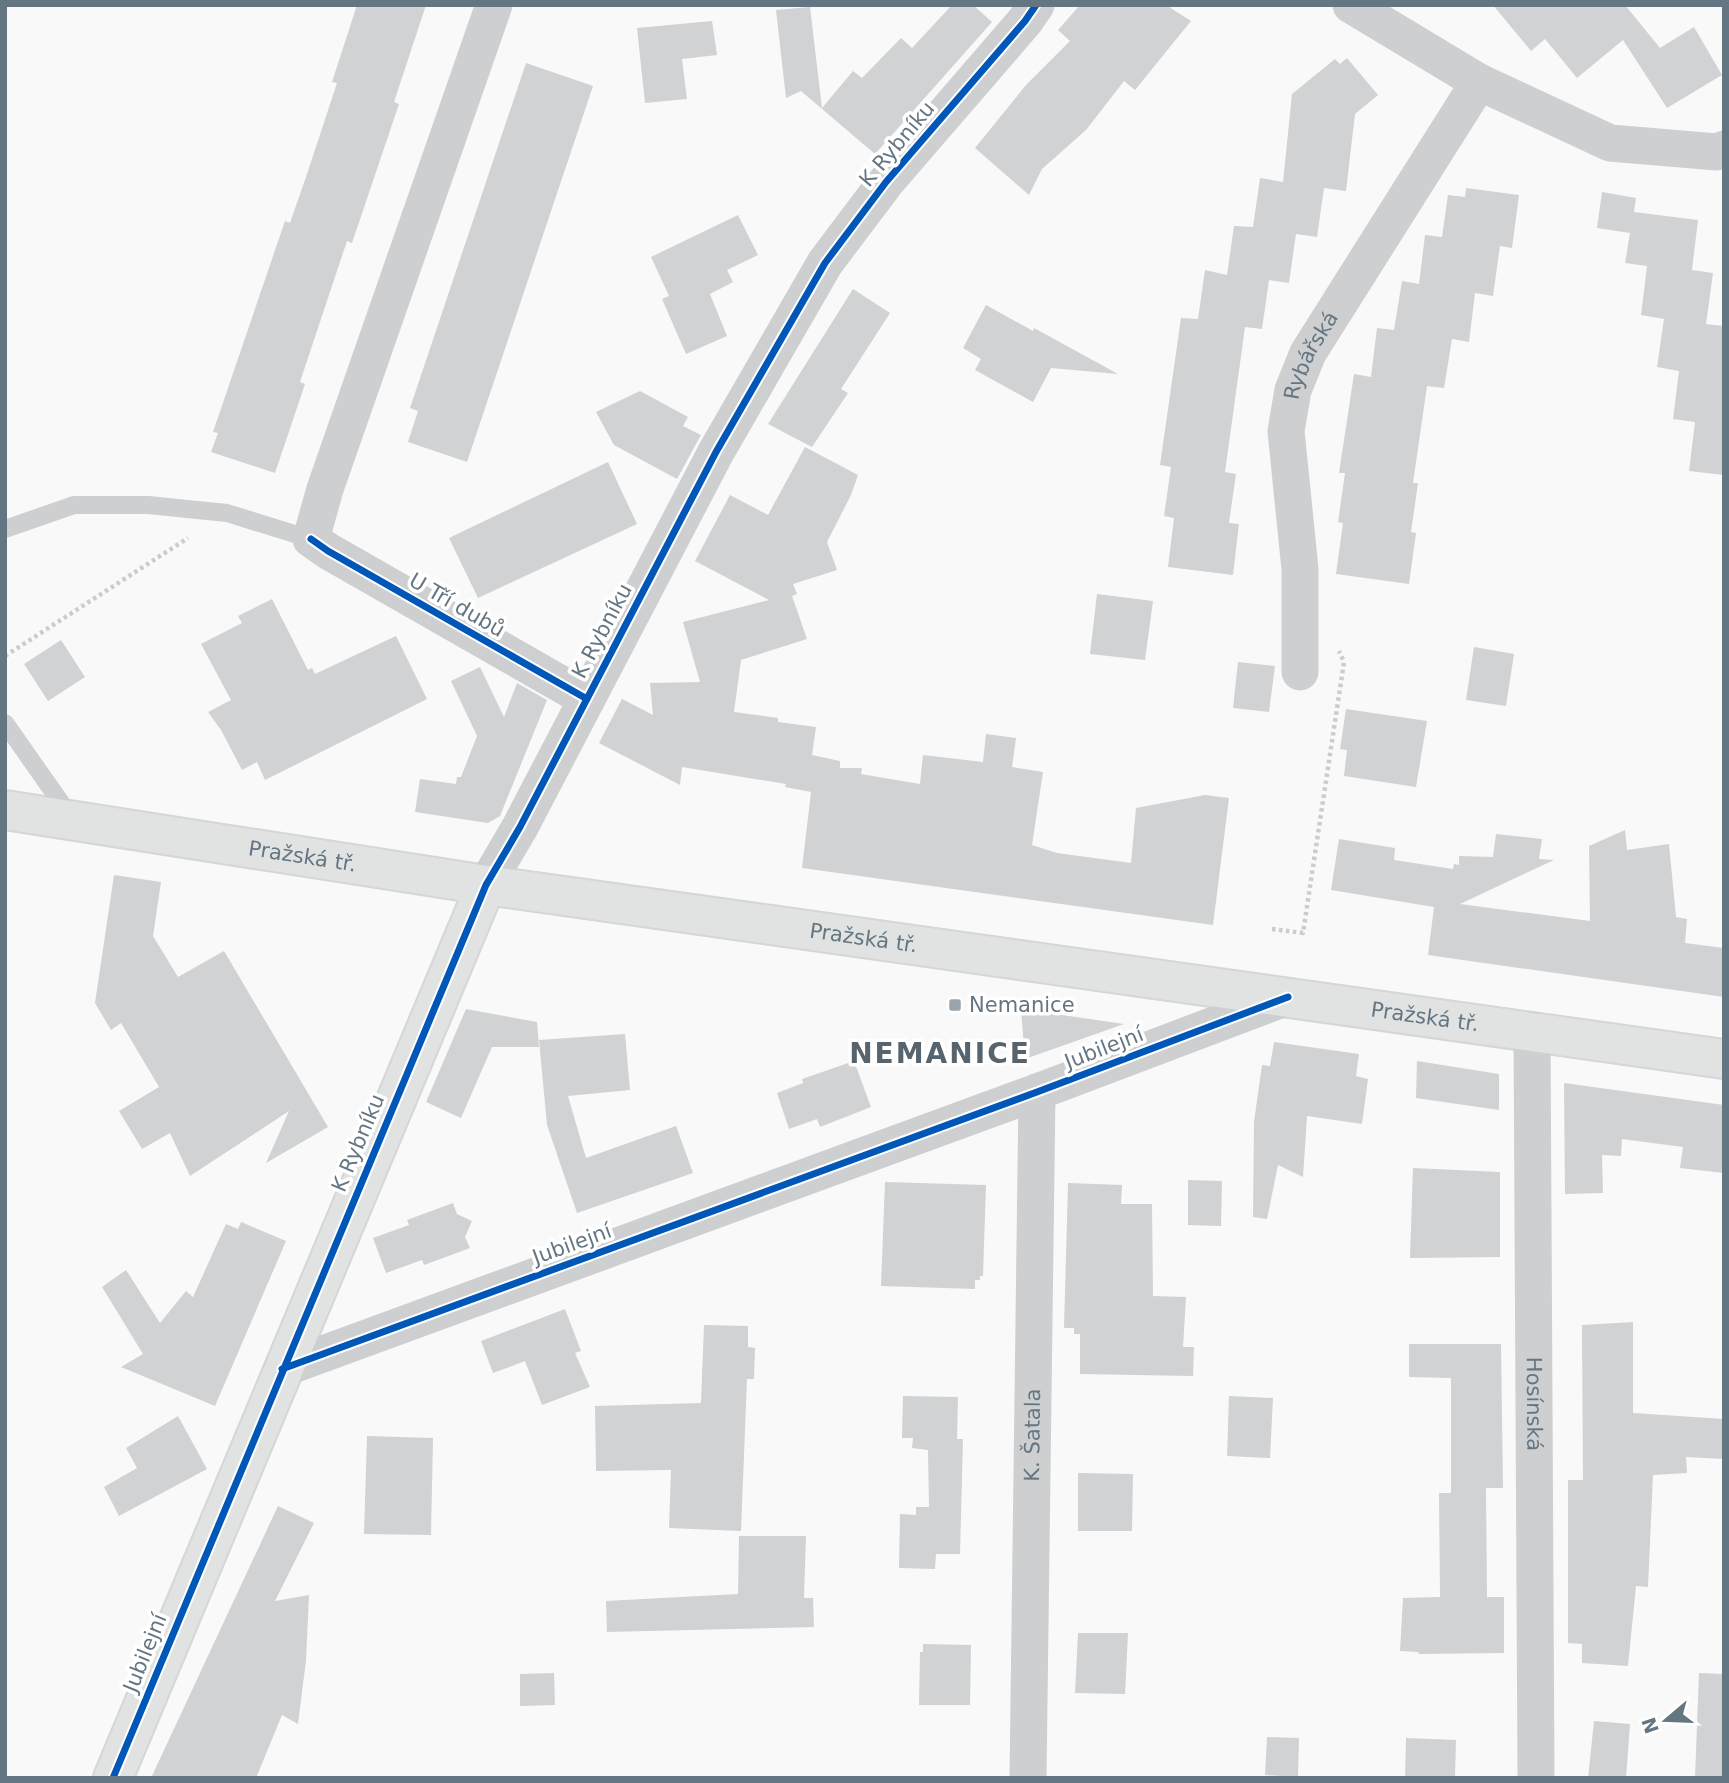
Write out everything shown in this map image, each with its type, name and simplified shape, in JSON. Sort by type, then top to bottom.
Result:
[{"type":"main road","name":"Pražská tř.","points":[[5,810],[486,884],[1724,1059]]},
{"type":"main road","name":"K Rybníku","points":[[282,1369],[486,884]]},
{"type":"main road","name":"Jubilejní","points":[[113,1778],[282,1369]]},
{"type":"street","points":[[311,538],[325,489],[494,5]]},
{"type":"street","name":"K Rybníku","points":[[486,884],[520,827],[716,452],[825,263],[886,182],[1025,21],[1035,5]]},
{"type":"street","points":[[1351,5],[1479,82],[1610,143],[1721,159]]},
{"type":"street","name":"Rybářská","points":[[1300,672],[1300,569],[1286,431],[1293,390],[1308,353],[1479,82]]},
{"type":"street","name":"U Tří dubů","points":[[311,538],[357,568],[587,699]]},
{"type":"street","name":"Jubilejní","points":[[282,1369],[1037,1093],[1288,997]]},
{"type":"street","name":"Hosínská","points":[[1532,1030],[1536,1778]]},
{"type":"street","name":"K. Šatala","points":[[1028,1778],[1037,1093]]},
{"type":"lane","points":[[5,529],[74,505],[148,505],[227,513],[311,538]]},
{"type":"lane","points":[[5,723],[73,820]]},
{"type":"path","points":[[5,656],[227,513]]},
{"type":"path","points":[[1272,929],[1303,933],[1344,662],[1333,639]]},
{"type":"building","points":[[357,5],[426,5],[394,102],[399,104],[352,243],[347,241],[300,382],[305,384],[275,473],[211,452],[218,433],[213,432],[285,221],[290,223],[306,177],[337,83],[332,82]]},
{"type":"building","points":[[952,5],[973,5],[992,22],[875,154],[801,91],[786,98],[776,10],[810,7],[822,108],[853,71],[862,78],[901,38],[912,48]]},
{"type":"building","points":[[1080,5],[1166,5],[1191,21],[1135,90],[1124,81],[1086,130],[1042,169],[1029,195],[975,148],[1026,85],[1070,41],[1058,30]]},
{"type":"building","points":[[1493,5],[1625,5],[1660,48],[1694,27],[1722,75],[1667,108],[1623,40],[1577,78],[1545,39],[1531,51]]},
{"type":"building","points":[[712,21],[717,55],[682,59],[687,99],[645,103],[637,28]]},
{"type":"building","points":[[1347,58],[1378,95],[1355,114],[1346,191],[1324,188],[1317,237],[1296,234],[1289,283],[1269,280],[1262,329],[1245,327],[1225,472],[1236,474],[1229,523],[1239,524],[1233,575],[1168,567],[1174,518],[1164,516],[1171,467],[1160,465],[1181,318],[1198,319],[1205,270],[1227,275],[1234,226],[1253,227],[1260,178],[1283,182],[1292,94],[1335,59],[1340,64]]},
{"type":"building","points":[[526,63],[593,86],[467,462],[408,442],[418,411],[410,408]]},
{"type":"building","points":[[1466,188],[1519,195],[1512,248],[1500,246],[1493,296],[1475,293],[1469,342],[1452,339],[1444,388],[1427,386],[1413,483],[1418,483],[1411,532],[1416,533],[1409,584],[1336,574],[1343,523],[1338,522],[1345,473],[1339,473],[1354,374],[1371,377],[1377,328],[1394,330],[1402,281],[1419,284],[1425,235],[1442,237],[1448,195],[1465,197]]},
{"type":"building","points":[[1602,192],[1636,198],[1634,212],[1698,220],[1692,270],[1713,273],[1706,324],[1724,326],[1724,475],[1689,471],[1695,422],[1673,419],[1679,371],[1657,367],[1664,319],[1641,315],[1647,266],[1625,263],[1630,233],[1597,228]]},
{"type":"building","points":[[738,215],[758,255],[727,270],[733,282],[710,294],[727,336],[686,354],[662,299],[669,296],[651,257]]},
{"type":"building","points":[[853,289],[890,313],[841,389],[848,393],[812,447],[768,424]]},
{"type":"building","points":[[986,305],[1118,374],[1051,368],[1033,402],[975,370],[981,359],[963,348]]},
{"type":"building","points":[[640,391],[688,417],[683,426],[701,435],[677,479],[614,445],[596,412]]},
{"type":"building","points":[[805,447],[858,475],[827,542],[837,570],[793,584],[797,594],[792,596],[807,639],[741,660],[734,712],[816,727],[812,755],[840,761],[840,768],[862,768],[861,774],[920,784],[923,755],[983,762],[986,734],[1016,738],[1012,767],[1043,772],[1032,845],[1057,853],[1131,863],[1136,808],[1205,795],[1229,798],[1213,925],[802,868],[811,792],[785,787],[786,784],[682,767],[680,785],[599,743],[622,699],[653,715],[650,683],[700,682],[683,622],[769,600],[695,561],[730,495],[768,515]]},
{"type":"building","points":[[608,462],[637,524],[478,598],[449,538]]},
{"type":"building","points":[[1097,594],[1153,601],[1145,660],[1090,654]]},
{"type":"building","points":[[272,599],[308,670],[312,668],[315,674],[396,636],[427,699],[265,780],[257,762],[242,770],[221,730],[208,712],[231,700],[201,644],[242,623],[238,616]]},
{"type":"building","points":[[61,640],[85,677],[48,701],[24,664]]},
{"type":"building","points":[[1474,647],[1514,654],[1506,706],[1466,700]]},
{"type":"building","points":[[1238,662],[1275,666],[1269,712],[1233,708]]},
{"type":"building","points":[[480,667],[504,717],[517,683],[547,700],[500,816],[488,823],[415,812],[420,779],[456,784],[457,777],[461,777],[477,736],[451,681]]},
{"type":"building","points":[[1346,709],[1427,721],[1416,787],[1344,776],[1347,750],[1340,749]]},
{"type":"building","points":[[1625,830],[1627,850],[1669,844],[1676,917],[1687,919],[1685,943],[1724,948],[1724,997],[1428,955],[1434,907],[1331,890],[1339,839],[1395,848],[1394,860],[1453,869],[1454,864],[1459,865],[1459,856],[1493,857],[1496,834],[1542,839],[1539,859],[1554,860],[1460,904],[1590,921],[1589,846]]},
{"type":"building","points":[[114,875],[161,882],[153,936],[178,977],[224,951],[328,1127],[266,1163],[289,1111],[190,1176],[170,1133],[142,1149],[119,1111],[159,1087],[121,1023],[111,1030],[95,1003]]},
{"type":"building","points":[[466,1009],[537,1022],[539,1047],[492,1047],[461,1118],[426,1102]]},
{"type":"building","points":[[1021,1009],[1062,1015],[1124,1024],[1025,1059]]},
{"type":"building","points":[[625,1034],[630,1090],[568,1096],[586,1158],[676,1126],[693,1173],[577,1213],[547,1125],[539,1040]]},
{"type":"building","points":[[1274,1042],[1359,1054],[1356,1076],[1368,1079],[1362,1124],[1307,1116],[1303,1177],[1278,1165],[1267,1219],[1253,1217],[1254,1122],[1262,1065],[1270,1066]]},
{"type":"building","points":[[854,1061],[871,1107],[820,1127],[817,1119],[789,1129],[777,1093],[803,1083],[802,1079]]},
{"type":"building","points":[[1417,1061],[1499,1074],[1499,1110],[1416,1098]]},
{"type":"building","points":[[1564,1083],[1724,1105],[1724,1173],[1680,1168],[1683,1147],[1622,1139],[1621,1156],[1602,1155],[1603,1193],[1565,1194]]},
{"type":"building","points":[[1413,1168],[1500,1172],[1500,1257],[1410,1258]]},
{"type":"building","points":[[1188,1180],[1222,1181],[1221,1226],[1188,1225]]},
{"type":"building","points":[[885,1182],[986,1185],[983,1276],[980,1276],[980,1280],[975,1280],[975,1289],[881,1286]]},
{"type":"building","points":[[1068,1183],[1122,1185],[1121,1204],[1152,1204],[1153,1296],[1186,1297],[1183,1347],[1194,1347],[1193,1376],[1080,1374],[1080,1334],[1074,1334],[1074,1328],[1064,1328]]},
{"type":"building","points":[[453,1203],[457,1214],[472,1221],[465,1237],[470,1248],[424,1265],[422,1260],[386,1273],[373,1238],[409,1225],[407,1220]]},
{"type":"building","points":[[241,1222],[286,1241],[215,1406],[121,1367],[143,1354],[102,1287],[126,1270],[160,1323],[186,1291],[193,1297],[226,1224],[238,1229]]},
{"type":"building","points":[[565,1309],[581,1351],[575,1353],[590,1387],[542,1405],[525,1361],[493,1373],[481,1341]]},
{"type":"building","points":[[1633,1322],[1633,1413],[1724,1419],[1724,1459],[1686,1457],[1687,1473],[1653,1475],[1648,1587],[1636,1586],[1628,1666],[1582,1663],[1582,1644],[1568,1643],[1568,1480],[1583,1480],[1582,1325]]},
{"type":"building","points":[[704,1325],[748,1326],[748,1347],[755,1348],[754,1379],[747,1379],[741,1531],[669,1528],[671,1470],[596,1471],[595,1406],[701,1403]]},
{"type":"building","points":[[1409,1344],[1501,1344],[1503,1488],[1486,1488],[1487,1597],[1504,1597],[1504,1653],[1419,1654],[1400,1651],[1403,1598],[1440,1597],[1439,1493],[1451,1493],[1451,1378],[1409,1377]]},
{"type":"building","points":[[903,1396],[958,1397],[957,1439],[963,1439],[960,1554],[936,1554],[935,1569],[899,1568],[900,1514],[916,1515],[916,1507],[929,1507],[928,1450],[912,1448],[913,1438],[902,1438]]},
{"type":"building","points":[[1229,1396],[1273,1398],[1270,1458],[1227,1456]]},
{"type":"building","points":[[178,1416],[207,1469],[119,1516],[104,1487],[137,1468],[126,1448]]},
{"type":"building","points":[[367,1436],[433,1438],[431,1535],[364,1534]]},
{"type":"building","points":[[1078,1473],[1133,1474],[1132,1531],[1078,1531]]},
{"type":"building","points":[[278,1506],[314,1523],[275,1601],[309,1595],[306,1660],[298,1724],[282,1715],[256,1778],[151,1778]]},
{"type":"building","points":[[739,1536],[806,1536],[804,1598],[813,1598],[814,1627],[607,1632],[606,1601],[738,1594]]},
{"type":"building","points":[[1078,1633],[1128,1633],[1125,1694],[1075,1693]]},
{"type":"building","points":[[923,1644],[971,1645],[970,1705],[919,1705],[920,1652],[923,1652]]},
{"type":"building","points":[[554,1673],[555,1705],[520,1706],[520,1674]]},
{"type":"building","points":[[1699,1673],[1724,1674],[1723,1778],[1695,1778]]},
{"type":"building","points":[[1594,1721],[1630,1724],[1626,1778],[1588,1778]]},
{"type":"building","points":[[1267,1737],[1299,1738],[1298,1777],[1265,1775]]},
{"type":"building","points":[[1406,1738],[1456,1740],[1455,1778],[1405,1778]]},
{"type":"cycle path","points":[[113,1778],[486,885],[520,827],[716,452],[825,263],[886,182],[1036,5]]},
{"type":"cycle path","points":[[311,539],[587,699]]},
{"type":"cycle path","points":[[282,1369],[1288,997]]},
{"type":"place","name":"Nemanice","points":[[955,1005]]},
{"type":"district","name":"NEMANICE","points":[[940,1053]]}]
